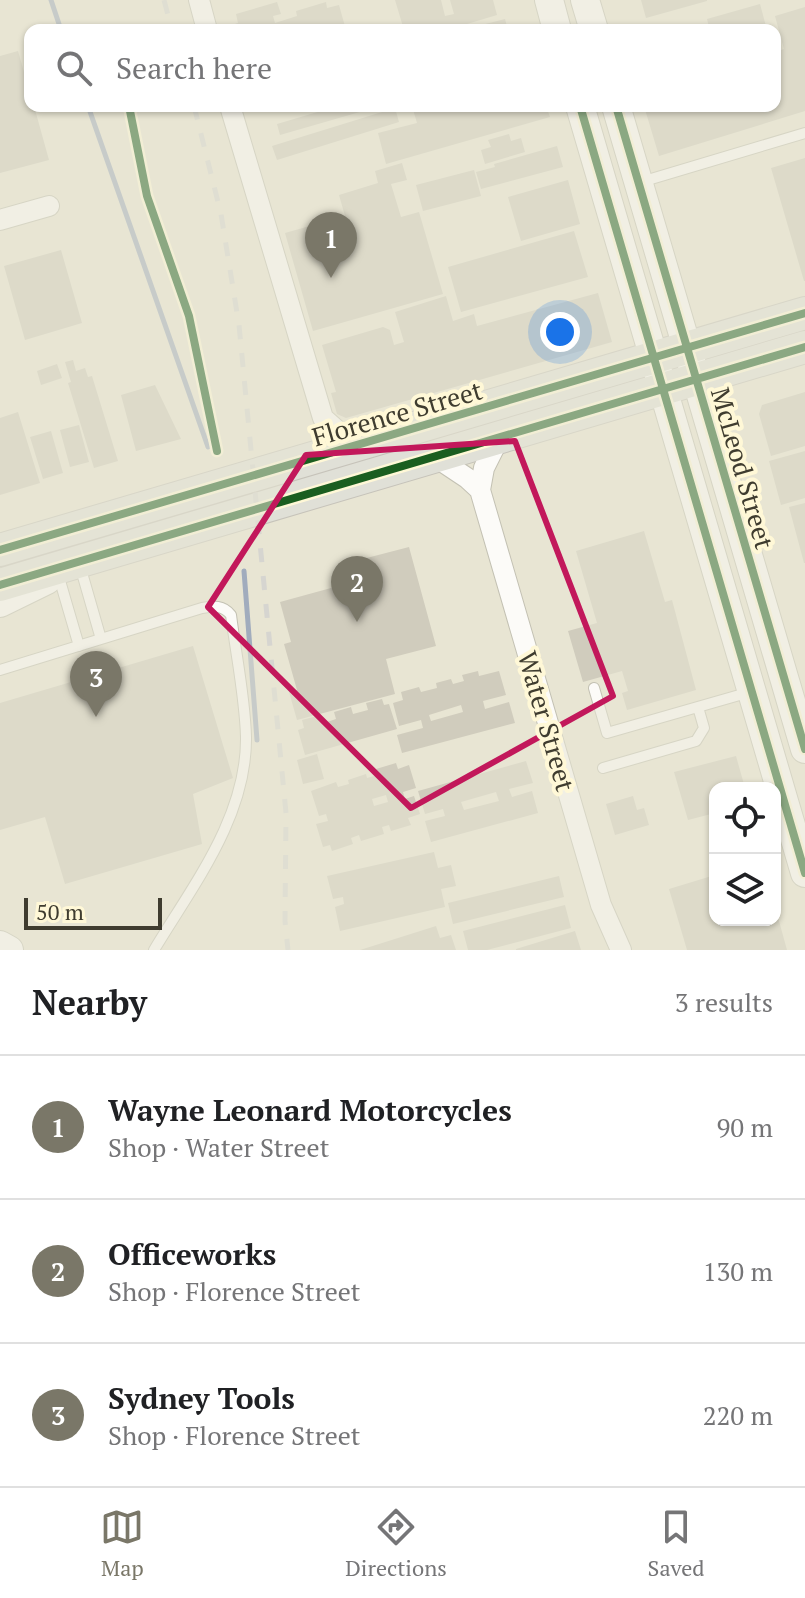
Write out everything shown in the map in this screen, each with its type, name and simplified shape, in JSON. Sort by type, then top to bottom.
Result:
[{"type":"main road","name":"Florence Street","points":[[0,550],[805,313]]},
{"type":"main road","name":"Florence Street","points":[[0,585],[805,347]]},
{"type":"street","points":[[199,0],[205,24]]},
{"type":"street","points":[[549,0],[555,24]]},
{"type":"street","points":[[585,0],[592,24]]},
{"type":"street","points":[[232,112],[323,418],[341,434],[361,444]]},
{"type":"street","name":"McLeod Street","points":[[582,112],[805,873]]},
{"type":"street","name":"McLeod Street","points":[[618,112],[805,749]]},
{"type":"street","points":[[0,220],[49,206]]},
{"type":"street","points":[[302,461],[315,443],[323,418]]},
{"type":"street","points":[[434,456],[480,490],[484,468],[500,436]]},
{"type":"street","name":"Water Street","points":[[480,490],[601,905],[621,950]]},
{"type":"street","points":[[0,603],[76,565]]},
{"type":"street","points":[[0,945],[9,950]]},
{"type":"lane","points":[[639,183],[805,133]]},
{"type":"lane","points":[[76,565],[101,639]]},
{"type":"lane","points":[[76,565],[79,646]]},
{"type":"lane","points":[[0,670],[215,605],[226,608],[231,615],[246,738],[241,781],[222,837],[154,950]]},
{"type":"lane","points":[[594,688],[607,733],[752,692]]},
{"type":"lane","points":[[603,768],[696,741],[704,728],[698,707]]},
{"type":"highlighted area","points":[[515,441],[613,696],[411,808],[208,607],[306,455]]},
{"type":"building","points":[[395,0],[441,0],[445,16],[454,14],[450,0],[493,0],[497,15],[467,24],[402,24]]},
{"type":"building","points":[[641,0],[707,0],[707,1],[646,18]]},
{"type":"building","points":[[277,2],[281,14],[273,16],[275,23],[297,16],[296,11],[326,2],[327,8],[339,5],[344,24],[235,24],[238,23],[236,14]]},
{"type":"building","points":[[760,4],[765,24],[708,24],[707,19]]},
{"type":"building","points":[[805,7],[805,111],[659,156],[646,112],[781,112],[781,50],[784,49],[781,24],[777,24],[775,16]]},
{"type":"building","points":[[505,19],[506,24],[486,24]]},
{"type":"building","points":[[18,51],[24,72],[24,112],[36,112],[49,160],[0,173],[0,56]]},
{"type":"building","points":[[318,112],[360,112],[280,135],[277,124]]},
{"type":"building","points":[[382,112],[396,112],[399,122],[277,160],[272,146]]},
{"type":"building","points":[[414,112],[548,112],[550,117],[386,164],[378,133],[417,123]]},
{"type":"building","points":[[509,134],[511,141],[521,138],[525,152],[485,164],[481,150],[491,147],[488,140]]},
{"type":"building","points":[[557,146],[563,167],[481,189],[476,172]]},
{"type":"building","points":[[805,158],[805,281],[804,281],[771,168]]},
{"type":"building","points":[[402,163],[407,180],[391,184],[401,217],[419,212],[443,294],[313,331],[285,233],[345,216],[339,195],[378,183],[375,171]]},
{"type":"building","points":[[474,170],[481,196],[423,211],[416,185]]},
{"type":"building","points":[[568,180],[580,224],[521,241],[508,197]]},
{"type":"building","points":[[574,231],[588,277],[461,312],[448,267]]},
{"type":"building","points":[[61,250],[82,323],[25,340],[4,266]]},
{"type":"building","points":[[598,293],[612,342],[346,418],[337,414],[331,393],[336,392],[322,345],[383,327],[390,330],[394,345],[404,342],[395,312],[446,296],[453,321],[474,314],[477,326]]},
{"type":"building","points":[[73,360],[76,371],[85,368],[88,377],[92,376],[118,461],[94,468],[68,383],[71,382],[65,362]]},
{"type":"building","points":[[57,364],[62,378],[41,385],[37,371]]},
{"type":"building","points":[[155,385],[181,439],[136,451],[121,395]]},
{"type":"building","points":[[805,392],[805,446],[771,456],[759,414],[762,405]]},
{"type":"building","points":[[18,412],[40,483],[0,495],[0,418]]},
{"type":"building","points":[[79,425],[89,462],[70,467],[60,430]]},
{"type":"building","points":[[51,431],[63,473],[43,479],[30,437]]},
{"type":"building","points":[[805,451],[805,498],[781,505],[769,461]]},
{"type":"building","points":[[805,503],[805,563],[804,563],[789,507]]},
{"type":"building","points":[[644,531],[665,602],[672,600],[696,690],[627,710],[622,693],[628,691],[622,671],[583,682],[568,631],[597,623],[576,551]]},
{"type":"building","points":[[409,547],[436,646],[386,659],[395,694],[297,720],[289,692],[297,690],[284,644],[291,642],[280,602],[342,585],[336,566]]},
{"type":"building","points":[[193,646],[233,778],[193,794],[202,844],[65,884],[45,817],[0,830],[0,703]]},
{"type":"building","points":[[478,671],[479,676],[499,671],[506,695],[483,701],[485,709],[509,702],[515,723],[402,753],[397,735],[423,728],[421,720],[399,726],[393,703],[403,700],[401,692],[419,687],[421,692],[437,688],[436,683],[451,679],[453,684],[464,681],[462,675]],"holes":[[[461,705],[463,712],[431,721],[429,715]]]},
{"type":"building","points":[[382,699],[384,705],[389,704],[397,729],[305,755],[298,730],[304,728],[302,720],[321,715],[324,723],[336,719],[334,712],[351,707],[353,714],[368,710],[366,703]]},
{"type":"building","points":[[317,754],[324,779],[303,784],[297,760]]},
{"type":"building","points":[[736,756],[743,782],[709,782],[709,815],[688,820],[674,772]]},
{"type":"building","points":[[526,761],[533,783],[509,789],[512,797],[532,791],[538,813],[431,842],[425,821],[445,816],[443,809],[425,814],[418,791]],"holes":[[[496,792],[499,801],[464,810],[461,802]]]},
{"type":"building","points":[[396,763],[398,769],[409,765],[416,788],[403,792],[405,799],[414,796],[420,814],[408,818],[411,825],[391,831],[389,825],[382,827],[384,834],[361,841],[359,835],[351,838],[353,844],[332,851],[330,845],[323,847],[316,824],[328,821],[326,814],[319,816],[311,791],[336,782],[338,787],[349,784],[348,780],[366,774],[367,778],[378,775],[376,769]],"holes":[[[386,795],[388,802],[374,806],[372,799]]]},
{"type":"building","points":[[633,796],[637,810],[644,808],[649,825],[615,835],[606,804]]},
{"type":"building","points":[[434,852],[438,868],[451,865],[456,886],[441,889],[445,907],[340,931],[335,907],[344,904],[343,897],[333,899],[327,876]]},
{"type":"building","points":[[559,876],[564,897],[453,924],[448,903]]},
{"type":"building","points":[[709,877],[709,926],[780,926],[787,950],[687,950],[669,889]]},
{"type":"building","points":[[565,905],[571,928],[487,950],[468,950],[463,931]]},
{"type":"building","points":[[436,926],[440,938],[451,935],[456,950],[360,950]]},
{"type":"building","points":[[575,931],[581,950],[516,950],[516,949]]},
{"type":"waterway","points":[[51,0],[59,24]]},
{"type":"waterway","points":[[90,112],[208,447]]},
{"type":"waterway","points":[[244,571],[257,740]]},
{"type":"railway","points":[[164,0],[170,24]]},
{"type":"railway","points":[[196,112],[221,214],[239,325],[286,813],[285,921],[288,950]]},
{"type":"cycle path","points":[[130,112],[147,196],[189,316],[217,451]]},
{"type":"cycle path","points":[[582,112],[805,873]]},
{"type":"cycle path","points":[[618,112],[805,749]]},
{"type":"cycle path","points":[[0,550],[805,313]]},
{"type":"cycle path","points":[[0,585],[805,347]]},
{"type":"place","name":"Wayne Leonard Motorcycles","points":[[331,278]]},
{"type":"place","name":"Officeworks","points":[[357,622]]},
{"type":"place","name":"Sydney Tools","points":[[96,717]]}]
